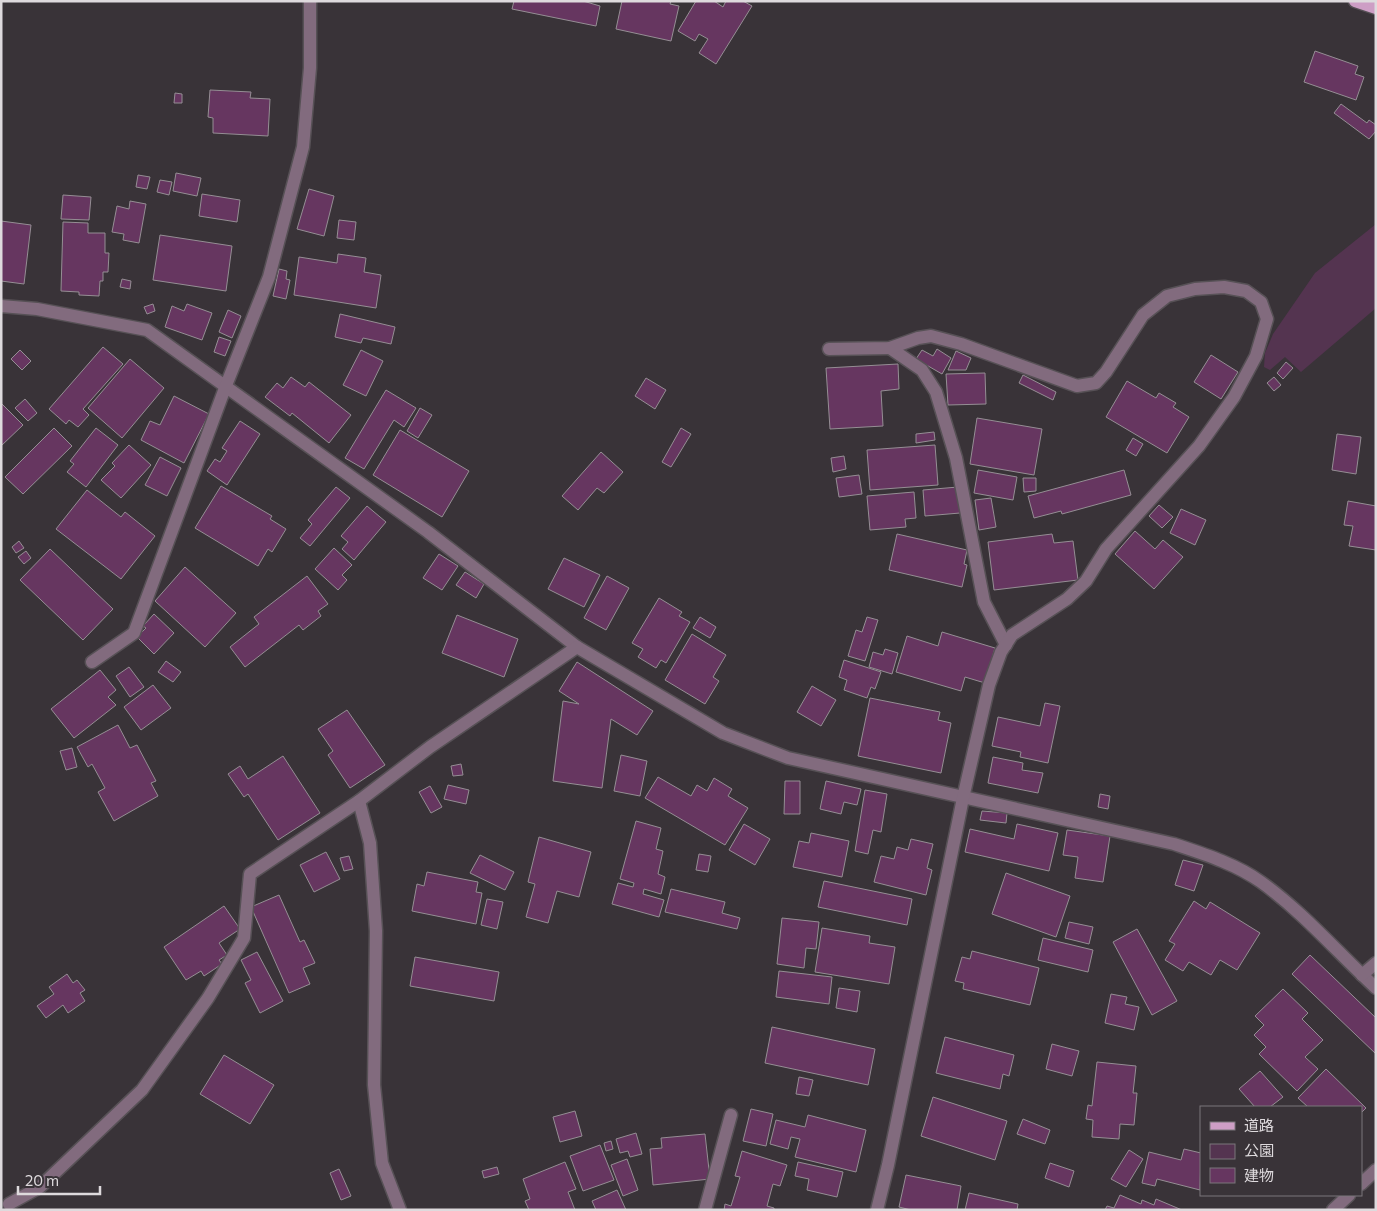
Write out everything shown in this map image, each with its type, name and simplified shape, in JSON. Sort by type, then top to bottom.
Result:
[{"type":"main road","points":[[1355,1],[1376,8]]},
{"type":"street","points":[[92,662],[134,633],[225,388],[269,277],[303,147],[310,68],[310,1]]},
{"type":"street","points":[[829,349],[890,348],[918,338],[931,336],[961,344],[1078,386],[1096,383],[1101,378],[1143,315],[1167,296],[1195,289],[1224,287],[1246,291],[1262,302],[1267,319],[1256,356],[1234,398],[1199,446],[1106,549],[1086,581],[1068,599],[1012,635],[1006,645],[989,685],[963,798],[888,1165],[877,1210]]},
{"type":"street","points":[[1,306],[37,309],[147,330],[225,388],[428,532],[577,647],[723,733],[788,758],[1174,844],[1219,860],[1260,881],[1310,924],[1376,988]]},
{"type":"street","points":[[890,348],[922,370],[936,392],[956,458],[984,602],[1006,645]]},
{"type":"street","points":[[9,1204],[40,1187],[142,1090],[208,998],[244,938],[250,874],[359,801],[430,747],[577,647]]},
{"type":"street","points":[[359,801],[370,843],[376,931],[374,1085],[382,1163],[400,1210]]},
{"type":"street","points":[[1362,976],[1376,963]]},
{"type":"street","points":[[705,1210],[731,1115]]},
{"type":"street","points":[[1362,1183],[1376,1170]]},
{"type":"street","points":[[1333,1210],[1348,1196]]},
{"type":"green space","points":[[1376,224],[1376,308],[1301,372],[1285,357],[1270,370],[1264,367],[1265,353],[1273,334],[1315,273]]},
{"type":"building","points":[[514,1],[583,1],[600,6],[596,26],[512,9]]},
{"type":"building","points":[[622,1],[671,1],[670,4],[679,6],[671,41],[616,29]]},
{"type":"building","points":[[696,1],[714,1],[723,7],[726,1],[743,1],[752,6],[716,64],[699,53],[708,39],[699,34],[695,41],[678,31]]},
{"type":"building","points":[[1315,51],[1358,66],[1355,74],[1364,77],[1356,100],[1304,82]]},
{"type":"building","points":[[210,90],[251,92],[250,98],[270,99],[268,136],[213,133],[213,118],[208,117]]},
{"type":"building","points":[[175,93],[182,94],[182,103],[174,103]]},
{"type":"building","points":[[1341,104],[1367,123],[1369,120],[1376,125],[1376,131],[1369,139],[1334,113]]},
{"type":"building","points":[[176,173],[201,178],[197,196],[173,191]]},
{"type":"building","points":[[138,175],[150,177],[147,189],[136,187]]},
{"type":"building","points":[[160,180],[172,182],[169,195],[157,192]]},
{"type":"building","points":[[309,189],[334,196],[324,236],[297,229]]},
{"type":"building","points":[[202,194],[240,200],[237,222],[199,216]]},
{"type":"building","points":[[63,195],[91,197],[89,220],[61,219]]},
{"type":"building","points":[[130,201],[146,204],[139,243],[123,240],[124,234],[112,232],[117,206],[129,209]]},
{"type":"building","points":[[339,220],[356,222],[354,240],[337,238]]},
{"type":"building","points":[[1,221],[31,225],[24,284],[1,281]]},
{"type":"building","points":[[63,222],[88,223],[88,233],[105,233],[105,253],[109,253],[108,272],[103,272],[99,296],[79,295],[79,292],[61,291]]},
{"type":"building","points":[[160,235],[232,246],[226,291],[153,280]]},
{"type":"building","points":[[338,254],[366,258],[364,272],[381,275],[376,308],[294,295],[299,257],[337,263]]},
{"type":"building","points":[[279,269],[287,271],[286,279],[290,280],[286,299],[273,296]]},
{"type":"building","points":[[122,279],[131,281],[130,289],[120,287]]},
{"type":"building","points":[[153,304],[155,311],[147,314],[144,307]]},
{"type":"building","points":[[187,304],[212,313],[202,340],[165,327],[172,306],[184,311]]},
{"type":"building","points":[[228,310],[241,316],[232,338],[219,332]]},
{"type":"building","points":[[340,314],[395,327],[391,344],[363,338],[361,343],[335,337]]},
{"type":"building","points":[[219,337],[231,341],[225,356],[214,352]]},
{"type":"building","points":[[103,347],[123,364],[83,409],[89,415],[78,427],[69,420],[66,424],[49,409]]},
{"type":"building","points":[[937,349],[951,358],[942,374],[916,359],[922,350],[933,356]]},
{"type":"building","points":[[20,350],[31,361],[22,370],[11,359]]},
{"type":"building","points":[[361,350],[383,361],[366,396],[343,385]]},
{"type":"building","points":[[956,351],[971,358],[966,370],[948,370]]},
{"type":"building","points":[[1211,355],[1238,372],[1221,399],[1194,382]]},
{"type":"building","points":[[130,359],[164,388],[122,438],[88,408]]},
{"type":"building","points":[[1286,362],[1293,368],[1283,379],[1277,373]]},
{"type":"building","points":[[898,364],[899,389],[881,391],[883,426],[830,429],[826,368]]},
{"type":"building","points":[[985,373],[986,404],[948,405],[946,374]]},
{"type":"building","points":[[1023,375],[1056,392],[1053,400],[1019,383]]},
{"type":"building","points":[[291,377],[305,387],[309,382],[351,415],[329,443],[292,413],[290,416],[265,397],[277,383],[283,388]]},
{"type":"building","points":[[1274,377],[1281,385],[1274,391],[1267,383]]},
{"type":"building","points":[[646,378],[666,390],[655,409],[635,396]]},
{"type":"building","points":[[1127,381],[1156,398],[1159,393],[1176,403],[1173,407],[1189,417],[1167,453],[1106,417]]},
{"type":"building","points":[[386,390],[416,408],[404,427],[394,420],[364,469],[345,458]]},
{"type":"building","points":[[174,396],[209,414],[184,463],[141,440],[150,421],[160,425]]},
{"type":"building","points":[[25,399],[37,413],[28,421],[15,408]]},
{"type":"building","points":[[1,403],[23,425],[1,446]]},
{"type":"building","points":[[420,408],[432,415],[418,438],[407,431]]},
{"type":"building","points":[[977,418],[1042,429],[1034,475],[970,464]]},
{"type":"building","points":[[240,421],[260,434],[227,485],[207,471],[215,459],[220,462],[227,451],[222,448]]},
{"type":"building","points":[[54,428],[72,446],[23,494],[5,477]]},
{"type":"building","points":[[96,428],[118,445],[86,487],[67,472],[74,464],[70,461]]},
{"type":"building","points":[[681,428],[691,434],[671,467],[662,462]]},
{"type":"building","points":[[400,430],[469,471],[442,517],[373,475]]},
{"type":"building","points":[[934,432],[935,440],[916,443],[916,434]]},
{"type":"building","points":[[1337,434],[1361,437],[1356,474],[1332,470]]},
{"type":"building","points":[[1133,438],[1143,444],[1136,456],[1126,450]]},
{"type":"building","points":[[129,445],[151,465],[121,498],[101,480],[115,466],[112,463]]},
{"type":"building","points":[[935,445],[938,485],[870,490],[867,450]]},
{"type":"building","points":[[601,452],[623,472],[604,493],[597,488],[578,510],[562,496]]},
{"type":"building","points":[[844,456],[846,469],[833,472],[831,458]]},
{"type":"building","points":[[160,457],[181,468],[167,496],[145,485]]},
{"type":"building","points":[[978,470],[1017,477],[1013,500],[974,493]]},
{"type":"building","points":[[1124,470],[1131,495],[1062,514],[1061,511],[1034,518],[1028,496]]},
{"type":"building","points":[[859,475],[862,494],[839,497],[836,478]]},
{"type":"building","points":[[1023,478],[1036,478],[1036,491],[1024,492]]},
{"type":"building","points":[[221,486],[272,516],[270,519],[286,529],[272,552],[268,549],[258,566],[195,528]]},
{"type":"building","points":[[336,487],[350,498],[310,546],[300,538],[312,524],[308,520]]},
{"type":"building","points":[[958,487],[960,513],[925,516],[923,490]]},
{"type":"building","points":[[87,490],[121,517],[125,512],[155,536],[121,579],[56,529]]},
{"type":"building","points":[[914,492],[916,518],[905,519],[906,527],[870,530],[867,496]]},
{"type":"building","points":[[991,498],[996,527],[979,530],[975,500]]},
{"type":"building","points":[[1348,501],[1376,506],[1376,550],[1349,546],[1353,526],[1344,525]]},
{"type":"building","points":[[1159,505],[1173,517],[1162,528],[1149,516]]},
{"type":"building","points":[[367,506],[386,522],[354,560],[342,549],[348,542],[341,536]]},
{"type":"building","points":[[1181,509],[1206,520],[1195,545],[1170,533]]},
{"type":"building","points":[[1135,531],[1155,549],[1163,540],[1183,557],[1154,589],[1115,554]]},
{"type":"building","points":[[897,534],[967,550],[964,564],[967,565],[962,587],[889,570]]},
{"type":"building","points":[[1052,534],[1054,543],[1073,541],[1078,580],[994,590],[988,542]]},
{"type":"building","points":[[19,541],[24,548],[16,553],[12,547]]},
{"type":"building","points":[[334,548],[352,565],[342,575],[347,580],[338,590],[315,569]]},
{"type":"building","points":[[50,549],[113,609],[83,640],[20,580]]},
{"type":"building","points":[[26,551],[31,558],[24,564],[18,557]]},
{"type":"building","points":[[439,554],[458,566],[442,590],[423,578]]},
{"type":"building","points":[[564,558],[600,575],[584,607],[548,589]]},
{"type":"building","points":[[185,567],[236,613],[205,647],[155,601]]},
{"type":"building","points":[[465,572],[484,584],[476,598],[456,585]]},
{"type":"building","points":[[307,576],[328,604],[318,611],[321,616],[303,630],[299,625],[245,667],[230,647],[259,624],[254,617]]},
{"type":"building","points":[[607,576],[629,588],[606,630],[584,618]]},
{"type":"building","points":[[659,598],[682,612],[679,616],[690,622],[666,663],[661,660],[656,668],[638,657],[643,649],[632,643]]},
{"type":"building","points":[[154,614],[174,633],[154,654],[137,637],[146,628],[143,626]]},
{"type":"building","points":[[457,615],[518,639],[504,677],[442,653]]},
{"type":"building","points":[[700,617],[716,627],[710,638],[693,628]]},
{"type":"building","points":[[867,617],[878,620],[865,661],[848,656],[856,630],[862,632]]},
{"type":"building","points":[[942,632],[995,648],[985,683],[965,677],[961,691],[896,672],[907,636],[938,646]]},
{"type":"building","points":[[692,634],[726,655],[713,677],[719,681],[705,704],[665,680]]},
{"type":"building","points":[[885,649],[898,653],[892,674],[869,667],[873,652],[883,655]]},
{"type":"building","points":[[844,660],[881,672],[875,689],[871,687],[867,698],[844,690],[847,680],[839,677]]},
{"type":"building","points":[[166,661],[181,672],[173,682],[158,672]]},
{"type":"building","points":[[577,662],[653,711],[637,735],[611,719],[602,788],[553,781],[563,701],[579,704],[559,691]]},
{"type":"building","points":[[129,667],[144,687],[130,697],[116,676]]},
{"type":"building","points":[[100,670],[116,690],[108,697],[116,705],[74,738],[51,709]]},
{"type":"building","points":[[153,685],[171,708],[141,730],[124,707]]},
{"type":"building","points":[[812,686],[836,700],[821,726],[797,712]]},
{"type":"building","points":[[870,698],[940,712],[938,720],[951,723],[941,773],[858,756]]},
{"type":"building","points":[[1045,703],[1060,706],[1048,763],[1020,757],[1021,752],[992,746],[998,717],[1040,726]]},
{"type":"building","points":[[347,710],[385,765],[350,788],[328,755],[333,751],[318,729]]},
{"type":"building","points":[[118,725],[130,748],[137,745],[156,781],[151,783],[158,796],[114,821],[98,792],[105,788],[92,764],[88,767],[77,747]]},
{"type":"building","points":[[72,748],[77,767],[66,770],[60,751]]},
{"type":"building","points":[[621,755],[647,761],[640,796],[614,791]]},
{"type":"building","points":[[283,756],[320,813],[278,840],[248,794],[244,797],[228,774],[240,766],[248,779]]},
{"type":"building","points":[[993,757],[1023,763],[1022,770],[1043,773],[1038,793],[988,783]]},
{"type":"building","points":[[461,764],[463,775],[453,776],[451,766]]},
{"type":"building","points":[[658,777],[691,796],[697,785],[707,791],[714,778],[732,789],[728,796],[748,808],[725,845],[645,798]]},
{"type":"building","points":[[785,781],[800,781],[800,814],[784,814]]},
{"type":"building","points":[[826,781],[861,789],[857,805],[844,802],[841,814],[820,809]]},
{"type":"building","points":[[448,785],[469,790],[466,804],[444,799]]},
{"type":"building","points":[[430,786],[442,807],[431,813],[419,792]]},
{"type":"building","points":[[865,790],[887,794],[881,832],[873,830],[868,854],[855,851]]},
{"type":"building","points":[[1100,794],[1110,796],[1108,809],[1098,807]]},
{"type":"building","points":[[982,811],[1007,813],[1006,823],[980,820]]},
{"type":"building","points":[[636,821],[661,828],[656,849],[663,851],[658,874],[665,877],[661,894],[644,889],[643,894],[664,900],[659,917],[612,904],[618,883],[633,887],[634,883],[620,879]]},
{"type":"building","points":[[744,824],[770,839],[755,865],[729,850]]},
{"type":"building","points":[[1017,824],[1058,833],[1049,871],[965,852],[970,829],[1014,839]]},
{"type":"building","points":[[1067,830],[1110,836],[1103,882],[1075,878],[1078,857],[1063,855]]},
{"type":"building","points":[[811,833],[849,841],[842,877],[793,867],[799,841],[809,843]]},
{"type":"building","points":[[539,837],[591,852],[579,897],[557,891],[548,923],[526,917],[535,884],[528,882]]},
{"type":"building","points":[[911,839],[933,844],[927,868],[932,870],[926,895],[874,882],[881,856],[894,859],[897,847],[908,850]]},
{"type":"building","points":[[326,852],[340,879],[314,892],[300,865]]},
{"type":"building","points":[[699,854],[711,856],[708,872],[696,870]]},
{"type":"building","points":[[480,855],[514,872],[505,890],[470,873]]},
{"type":"building","points":[[349,856],[353,869],[344,871],[340,858]]},
{"type":"building","points":[[1183,860],[1203,865],[1194,891],[1175,885]]},
{"type":"building","points":[[427,872],[478,882],[476,892],[482,893],[476,924],[412,911],[417,884],[424,886]]},
{"type":"building","points":[[1006,873],[1070,896],[1056,937],[992,914]]},
{"type":"building","points":[[824,881],[912,899],[907,925],[818,907]]},
{"type":"building","points":[[671,889],[725,902],[722,913],[740,918],[737,929],[665,912]]},
{"type":"building","points":[[279,895],[300,942],[304,940],[315,963],[303,968],[310,984],[289,993],[251,907]]},
{"type":"building","points":[[487,899],[503,902],[497,929],[481,925]]},
{"type":"building","points":[[1194,901],[1206,909],[1210,902],[1260,933],[1237,970],[1220,960],[1211,975],[1189,962],[1183,971],[1165,960],[1175,944],[1169,941]]},
{"type":"building","points":[[224,906],[240,929],[219,943],[227,955],[219,960],[222,964],[204,976],[201,971],[186,980],[164,947]]},
{"type":"building","points":[[782,918],[819,922],[816,949],[806,948],[804,968],[777,964]]},
{"type":"building","points":[[1069,922],[1093,927],[1089,944],[1065,938]]},
{"type":"building","points":[[822,928],[870,936],[869,943],[895,947],[889,984],[815,972]]},
{"type":"building","points":[[1137,929],[1177,1001],[1152,1015],[1113,942]]},
{"type":"building","points":[[1043,938],[1093,950],[1088,972],[1038,960]]},
{"type":"building","points":[[972,951],[1039,968],[1030,1005],[963,989],[964,983],[955,981],[962,957],[970,959]]},
{"type":"building","points":[[257,952],[283,1001],[260,1013],[245,983],[251,980],[241,960]]},
{"type":"building","points":[[1310,955],[1376,1018],[1376,1054],[1292,974]]},
{"type":"building","points":[[415,957],[499,972],[494,1001],[410,986]]},
{"type":"building","points":[[779,971],[832,977],[829,1004],[776,997]]},
{"type":"building","points":[[67,974],[73,983],[77,980],[85,990],[80,993],[85,1001],[68,1013],[63,1005],[46,1018],[37,1006],[54,994],[49,987]]},
{"type":"building","points":[[839,988],[860,991],[857,1012],[836,1008]]},
{"type":"building","points":[[1283,989],[1308,1013],[1302,1019],[1323,1040],[1305,1057],[1318,1069],[1297,1091],[1259,1054],[1266,1047],[1254,1035],[1264,1025],[1255,1016]]},
{"type":"building","points":[[1111,994],[1127,997],[1125,1004],[1139,1007],[1134,1030],[1105,1023]]},
{"type":"building","points":[[772,1027],[875,1049],[868,1085],[765,1063]]},
{"type":"building","points":[[945,1037],[1014,1055],[1009,1076],[1003,1074],[1000,1089],[936,1073]]},
{"type":"building","points":[[1052,1044],[1079,1051],[1072,1076],[1046,1069]]},
{"type":"building","points":[[224,1055],[274,1085],[250,1124],[200,1094]]},
{"type":"building","points":[[1097,1062],[1136,1066],[1133,1093],[1137,1093],[1134,1125],[1120,1124],[1119,1139],[1092,1137],[1093,1120],[1086,1119],[1088,1105],[1092,1106]]},
{"type":"building","points":[[1326,1069],[1366,1108],[1362,1112],[1362,1106],[1307,1106],[1298,1098]]},
{"type":"building","points":[[1260,1071],[1283,1097],[1271,1106],[1254,1106],[1239,1089]]},
{"type":"building","points":[[799,1077],[813,1080],[809,1096],[796,1094]]},
{"type":"building","points":[[933,1097],[1007,1121],[995,1160],[921,1136]]},
{"type":"building","points":[[751,1109],[773,1114],[766,1146],[743,1141]]},
{"type":"building","points":[[575,1111],[582,1136],[560,1142],[553,1117]]},
{"type":"building","points":[[808,1115],[866,1130],[856,1172],[795,1157],[800,1139],[791,1137],[788,1149],[770,1144],[776,1120],[805,1127]]},
{"type":"building","points":[[1023,1119],[1050,1130],[1045,1144],[1017,1134]]},
{"type":"building","points":[[636,1133],[642,1154],[630,1157],[628,1151],[620,1153],[616,1139]]},
{"type":"building","points":[[705,1134],[710,1179],[653,1185],[650,1149],[662,1148],[661,1138]]},
{"type":"building","points":[[611,1141],[613,1149],[606,1151],[604,1143]]},
{"type":"building","points":[[600,1145],[614,1180],[583,1191],[570,1156]]},
{"type":"building","points":[[1184,1149],[1200,1153],[1200,1190],[1157,1179],[1155,1186],[1142,1183],[1149,1152],[1181,1160]]},
{"type":"building","points":[[1129,1150],[1143,1159],[1126,1187],[1111,1179]]},
{"type":"building","points":[[742,1151],[787,1165],[780,1186],[773,1184],[767,1206],[774,1208],[774,1210],[724,1210],[725,1204],[731,1206],[740,1177],[735,1176]]},
{"type":"building","points":[[627,1159],[638,1190],[623,1196],[611,1165]]},
{"type":"building","points":[[565,1162],[576,1189],[568,1192],[575,1210],[529,1210],[525,1201],[530,1199],[523,1179]]},
{"type":"building","points":[[798,1162],[843,1172],[837,1197],[807,1190],[809,1179],[795,1176]]},
{"type":"building","points":[[1050,1163],[1074,1171],[1069,1187],[1045,1178]]},
{"type":"building","points":[[497,1167],[499,1174],[484,1178],[482,1171]]},
{"type":"building","points":[[339,1169],[351,1196],[341,1200],[330,1173]]},
{"type":"building","points":[[906,1175],[961,1186],[957,1210],[911,1210],[899,1207]]},
{"type":"building","points":[[617,1190],[626,1210],[596,1210],[592,1201]]},
{"type":"building","points":[[969,1193],[1018,1204],[1017,1210],[965,1210]]},
{"type":"building","points":[[1120,1195],[1141,1204],[1142,1200],[1154,1205],[1156,1199],[1182,1210],[1105,1210],[1107,1206],[1114,1208]]}]
